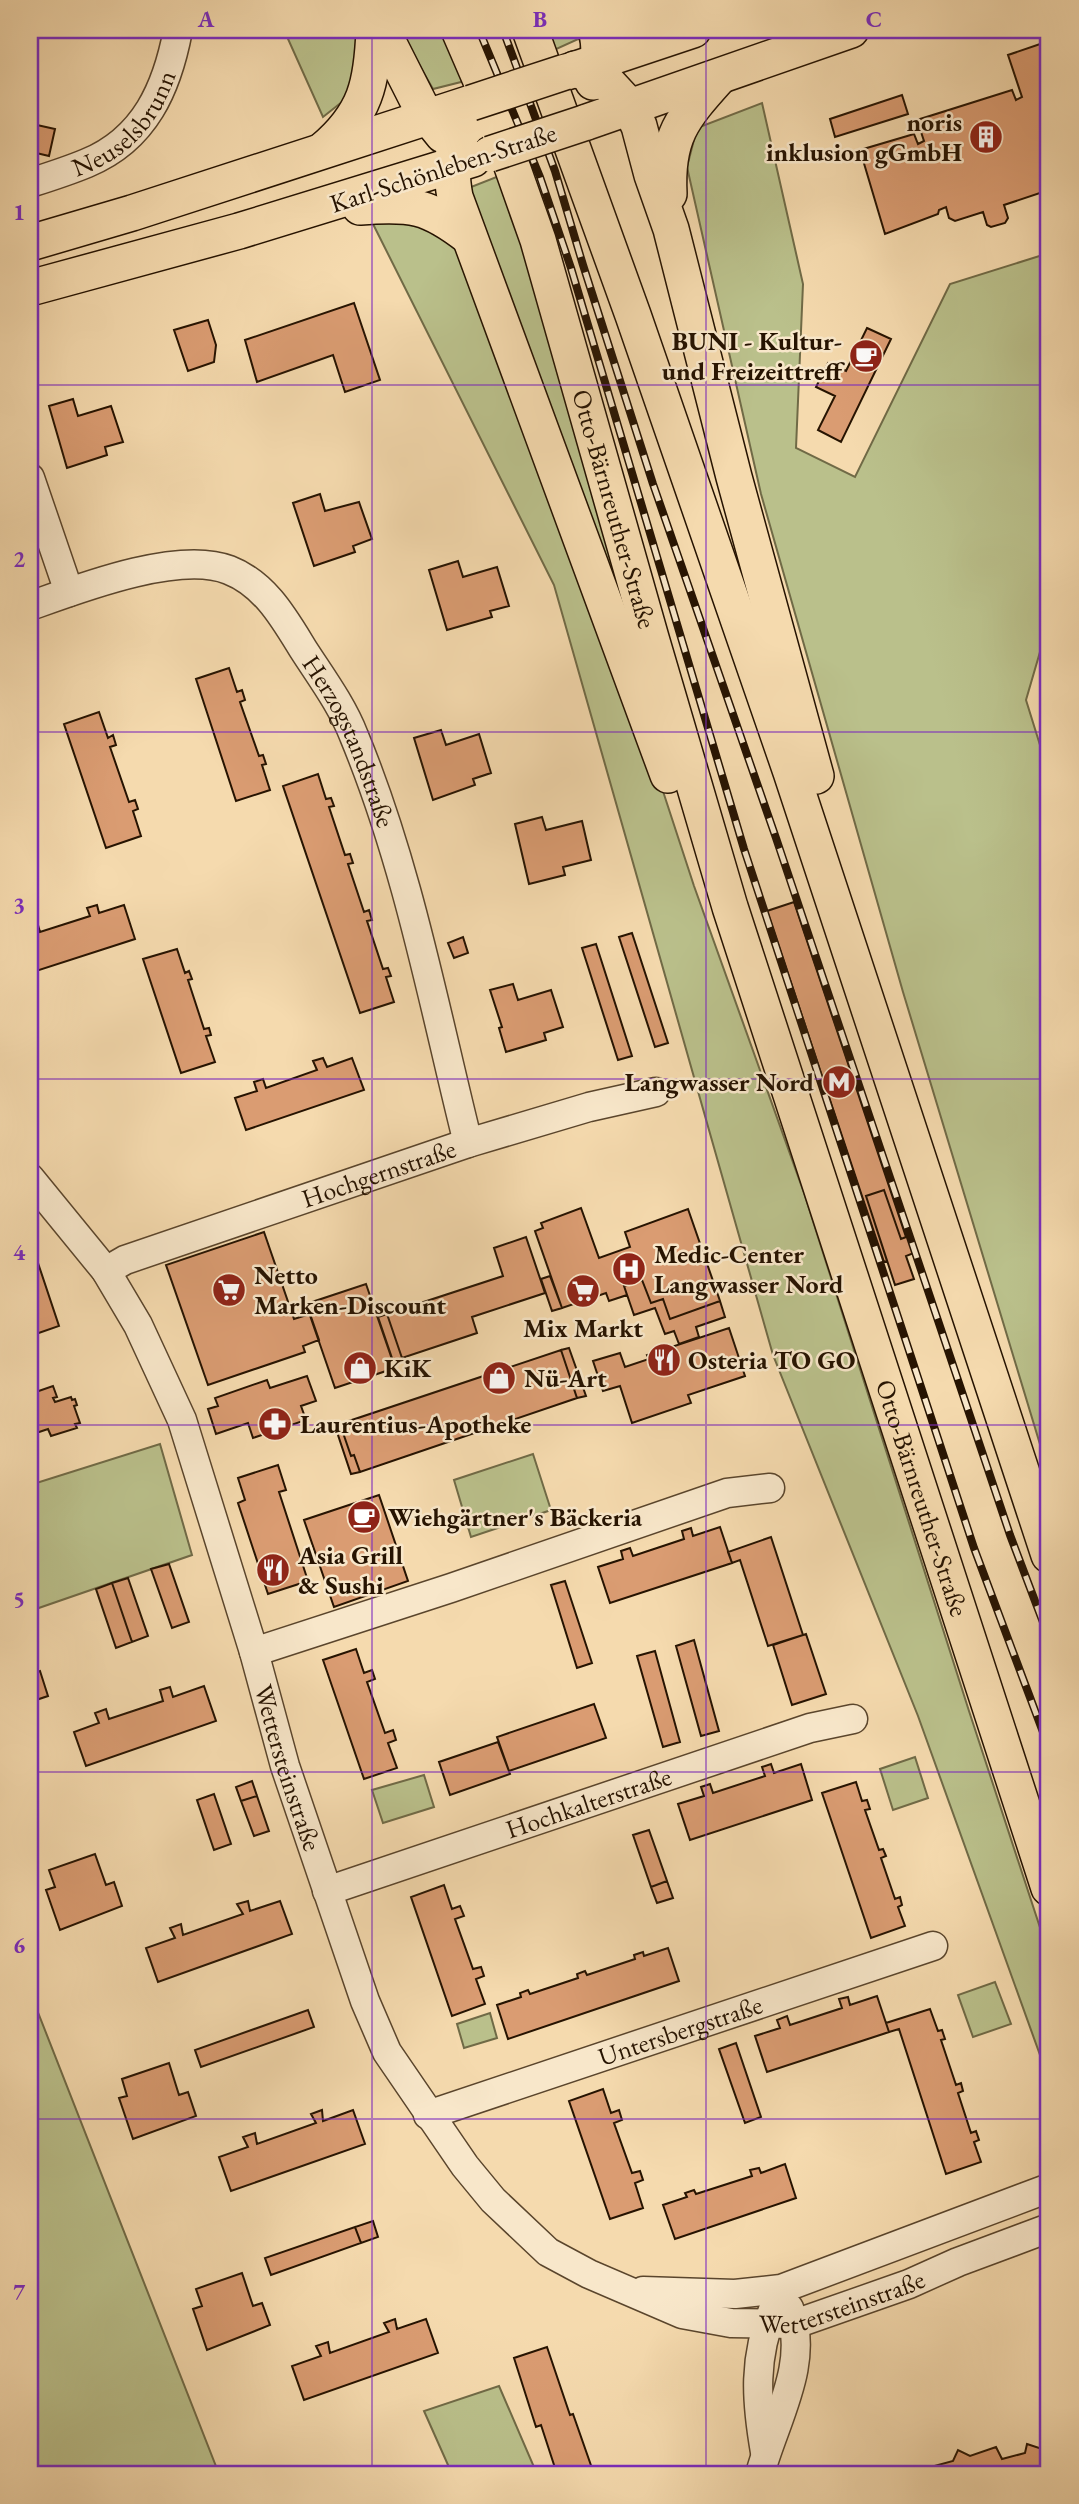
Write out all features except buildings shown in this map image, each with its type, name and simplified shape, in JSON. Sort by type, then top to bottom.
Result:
[{"type":"main road","points":[[321,152],[353,118],[366,95],[373,66],[374,30]]},
{"type":"main road","points":[[382,30],[416,100],[428,118]]},
{"type":"main road","name":"Otto-Bärnreuther-Straße","points":[[459,30],[485,90],[538,240],[650,638],[730,907],[1049,1888]]},
{"type":"main road","points":[[530,30],[684,460],[822,863],[1049,1555]]},
{"type":"main road","name":"Karl-Schönleben-Straße","points":[[471,141],[510,90],[586,61],[693,30]]},
{"type":"main road","name":"Karl-Schönleben-Straße","points":[[30,288],[311,210],[471,141],[630,107],[851,30]]},
{"type":"main road","points":[[586,61],[630,107],[639,127],[671,229],[734,477],[822,796],[822,863]]},
{"type":"main road","points":[[571,120],[586,96],[586,61]]},
{"type":"main road","points":[[671,229],[668,177],[672,145],[688,113],[720,76]]},
{"type":"main road","name":"Karl-Schönleben-Straße","points":[[30,243],[428,118],[471,141]]},
{"type":"main road","name":"Otto-Bärnreuther-Straße","points":[[471,141],[455,197],[699,862],[730,907]]},
{"type":"main road","points":[[311,210],[398,205],[419,207],[439,215],[469,237]]},
{"type":"street","name":"Neuselsbrunn","points":[[30,183],[89,163],[124,141],[144,121],[163,85],[178,30]]},
{"type":"street","points":[[30,478],[69,592]]},
{"type":"street","name":"Herzogstandstraße","points":[[30,606],[113,577],[185,564],[211,565],[230,570],[258,586],[281,613],[354,734],[394,846],[468,1143]]},
{"type":"street","name":"Hochgernstraße","points":[[106,1271],[125,1260],[468,1143],[589,1107],[656,1092]]},
{"type":"street","name":"Wettersteinstraße","points":[[30,1178],[106,1271],[138,1325],[182,1420],[254,1652],[285,1766],[365,2001],[387,2052],[464,2166],[492,2200],[548,2252],[589,2274],[682,2314],[731,2323],[766,2325],[795,2323],[909,2284],[958,2262],[1049,2228]]},
{"type":"street","points":[[254,1652],[451,1588],[727,1493],[770,1488]]},
{"type":"street","name":"Hochkalterstraße","points":[[327,1891],[810,1728],[853,1719]]},
{"type":"street","name":"Untersbergstraße","points":[[428,2115],[933,1946]]},
{"type":"street","name":"Wettersteinstraße","points":[[630,2291],[735,2294],[781,2289],[1049,2188]]},
{"type":"street","points":[[763,2463],[782,2412],[794,2367],[795,2323],[781,2289]]},
{"type":"street","points":[[763,2463],[757,2408],[758,2364],[766,2325],[781,2289]]},
{"type":"green space","points":[[284,30],[357,30],[352,94],[323,117]]},
{"type":"green space","points":[[399,30],[442,30],[465,81],[433,89]]},
{"type":"green space","points":[[543,30],[583,30],[585,36],[552,51]]},
{"type":"green space","points":[[762,103],[803,284],[796,448],[855,477],[950,284],[1049,253],[1049,621],[1026,700],[1049,774],[1049,1474],[903,992],[761,494],[687,167],[697,128]]},
{"type":"green space","points":[[504,174],[673,766],[658,776],[694,886],[804,1193],[1049,1955],[1049,2080],[918,1716],[773,1355],[554,585],[371,220]]},
{"type":"green space","points":[[160,1444],[192,1555],[30,1611],[30,1485]]},
{"type":"green space","points":[[533,1454],[551,1510],[471,1537],[454,1480]]},
{"type":"green space","points":[[915,1757],[928,1798],[893,1810],[880,1769]]},
{"type":"green space","points":[[424,1775],[434,1807],[383,1823],[372,1790]]},
{"type":"green space","points":[[995,1982],[1011,2024],[973,2037],[958,1995]]},
{"type":"green space","points":[[30,1992],[219,2474],[30,2474]]},
{"type":"green space","points":[[490,2013],[497,2038],[464,2048],[457,2024]]},
{"type":"green space","points":[[499,2386],[537,2474],[452,2474],[424,2411]]},
{"type":"railway","points":[[479,30],[540,177],[571,268],[744,849],[974,1548],[1049,1748]]},
{"type":"railway","points":[[503,30],[555,171],[653,484],[776,838],[1010,1535],[1049,1638]]},
{"type":"place","name":"noris inklusion gGmbH","points":[[986,137]]},
{"type":"place","name":"BUNI - Kultur- und Freizeittreff","points":[[866,356]]},
{"type":"place","name":"Langwasser Nord","points":[[839,1082]]},
{"type":"place","name":"Medic-Center Langwasser Nord","points":[[629,1269]]},
{"type":"place","name":"Netto Marken-Discount","points":[[229,1290]]},
{"type":"place","name":"Mix Markt","points":[[583,1291]]},
{"type":"place","name":"Osteria TO GO","points":[[664,1360]]},
{"type":"place","name":"KiK","points":[[360,1368]]},
{"type":"place","name":"Nü-Art","points":[[499,1378]]},
{"type":"place","name":"Laurentius-Apotheke","points":[[275,1424]]},
{"type":"place","name":"Wiehgärtner's Bäckeria","points":[[364,1517]]},
{"type":"place","name":"Asia Grill & Sushi","points":[[273,1570]]}]
